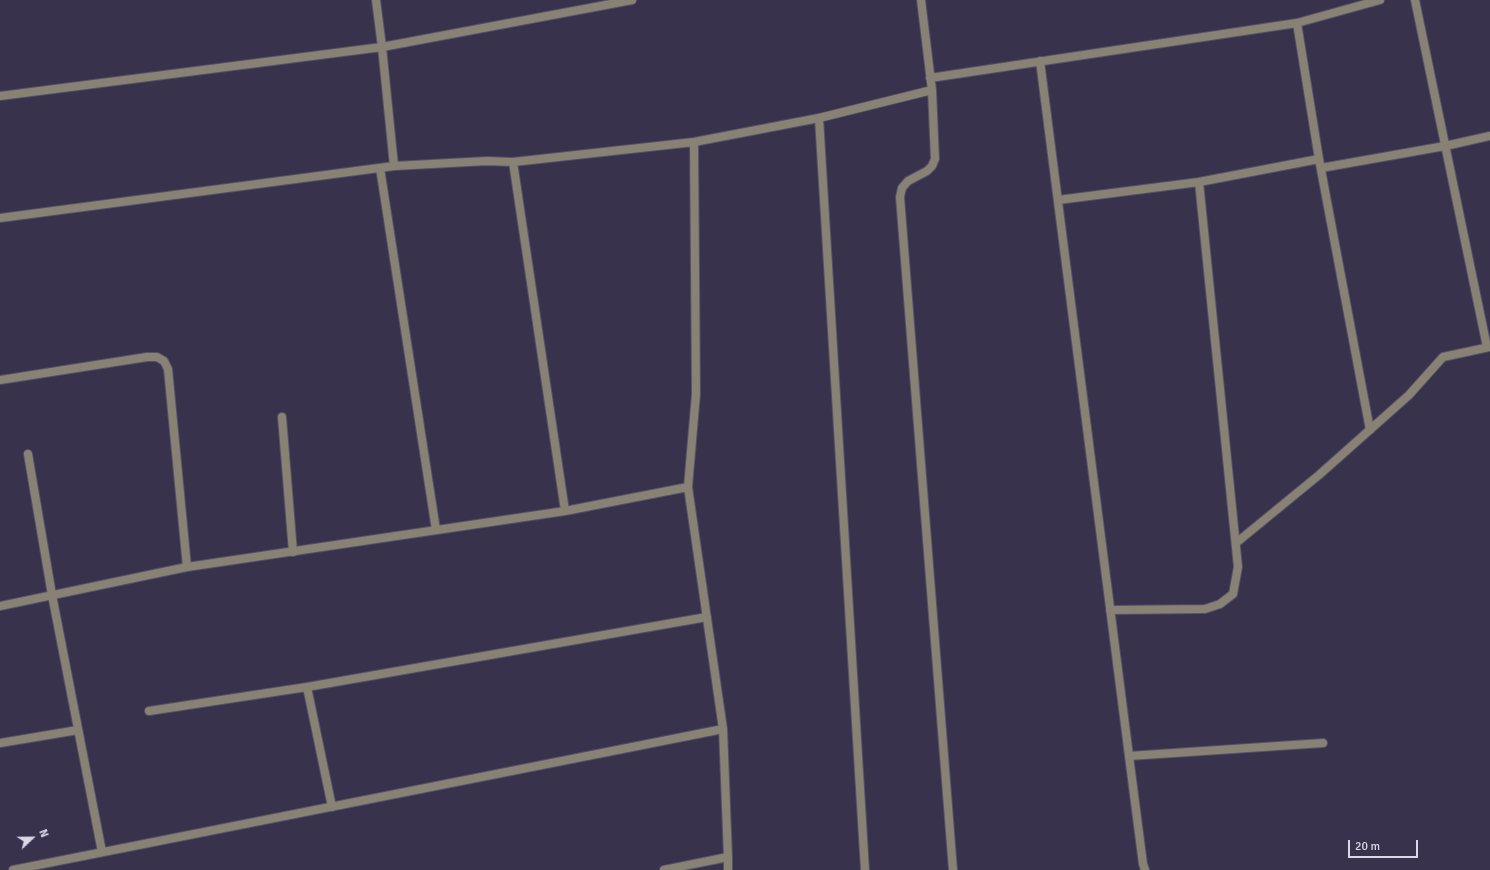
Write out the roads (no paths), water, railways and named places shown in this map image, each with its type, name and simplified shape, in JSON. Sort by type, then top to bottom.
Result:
[{"type":"street","points":[[376,0],[394,166]]},
{"type":"street","points":[[0,96],[382,47],[632,0]]},
{"type":"street","points":[[921,0],[932,90],[935,159],[932,166],[927,171],[908,181],[902,188],[900,197],[953,870]]},
{"type":"street","points":[[930,78],[1297,23],[1380,0]]},
{"type":"street","points":[[1236,543],[1319,475],[1409,395],[1443,357],[1489,347],[1415,0]]},
{"type":"street","points":[[1297,23],[1319,159],[1370,430]]},
{"type":"street","points":[[1040,61],[1110,610],[1145,870]]},
{"type":"street","points":[[0,218],[394,166],[487,161],[513,162],[694,142],[819,118],[932,90]]},
{"type":"street","points":[[819,118],[865,870]]},
{"type":"street","points":[[1321,168],[1445,146],[1490,136]]},
{"type":"street","points":[[694,142],[696,394],[688,486],[723,729],[728,870]]},
{"type":"street","points":[[1058,200],[1199,182],[1319,159]]},
{"type":"street","points":[[513,162],[565,511]]},
{"type":"street","points":[[380,168],[436,530]]},
{"type":"street","points":[[1110,610],[1205,609],[1220,604],[1233,594],[1238,567],[1199,182]]},
{"type":"street","points":[[0,380],[148,357],[157,357],[164,361],[168,369],[187,568]]},
{"type":"street","points":[[282,417],[293,552]]},
{"type":"street","points":[[28,454],[52,595],[102,852]]},
{"type":"street","points":[[0,606],[187,568],[565,511],[688,486]]},
{"type":"street","points":[[149,711],[307,687],[707,617]]},
{"type":"street","points":[[307,687],[332,807]]},
{"type":"street","points":[[13,870],[723,729]]},
{"type":"street","points":[[0,743],[78,730]]},
{"type":"street","points":[[1129,756],[1323,743]]},
{"type":"street","points":[[664,870],[728,857]]}]
